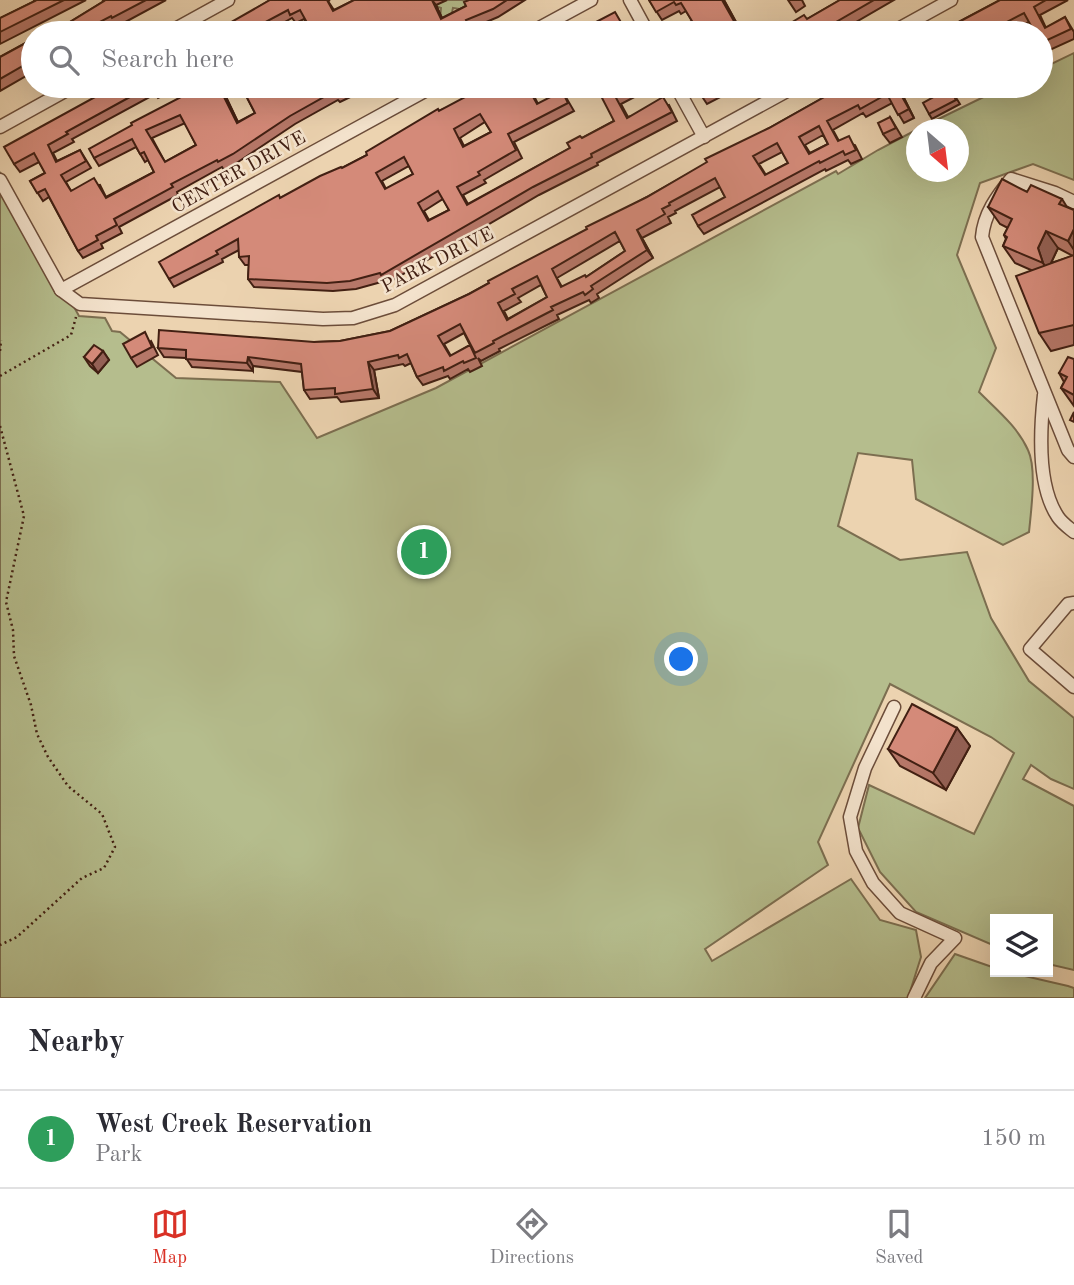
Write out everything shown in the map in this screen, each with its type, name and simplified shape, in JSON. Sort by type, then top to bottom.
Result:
[{"type":"street","points":[[190,21],[228,0]]},
{"type":"street","points":[[552,21],[591,0]]},
{"type":"street","points":[[630,0],[641,21]]},
{"type":"street","points":[[913,21],[951,0]]},
{"type":"street","points":[[0,127],[52,98]]},
{"type":"street","name":"CENTER DRIVE","points":[[61,290],[412,98]]},
{"type":"street","points":[[683,98],[704,137]]},
{"type":"street","name":"PARK DRIVE","points":[[61,290],[80,304],[323,319],[353,318],[395,305],[774,98]]},
{"type":"street","points":[[1074,202],[1011,179],[997,195],[984,222],[982,237],[1068,450],[1074,457]]},
{"type":"street","points":[[0,180],[61,290]]},
{"type":"street","points":[[1044,391],[1040,436],[1047,493],[1059,518],[1074,532]]},
{"type":"street","points":[[1074,603],[1068,604],[1030,649],[1074,687]]},
{"type":"street","points":[[894,706],[865,768],[850,817],[856,851],[873,883],[900,913],[955,938],[931,963],[914,998]]},
{"type":"path","points":[[0,376],[71,335],[76,317]]},
{"type":"path","points":[[0,351],[1,340]]},
{"type":"path","points":[[0,426],[24,516],[6,602],[13,630],[14,656],[32,705],[37,734],[48,757],[68,786],[102,814],[115,847],[104,868],[82,878],[17,937],[0,945]]},
{"type":"green space","points":[[426,0],[476,0],[465,10],[453,8],[450,21],[440,19],[441,8],[429,4]]},
{"type":"green space","points":[[1074,53],[1074,180],[1033,164],[980,183],[957,255],[996,348],[979,392],[1013,426],[1031,458],[1033,490],[1029,532],[1003,545],[916,499],[912,460],[858,453],[838,526],[900,560],[967,552],[991,618],[1029,681],[1074,718],[1074,789],[1051,779],[1031,765],[1023,779],[1074,806],[1074,970],[1053,965],[1053,914],[990,914],[990,944],[916,912],[880,872],[858,828],[869,785],[974,834],[1014,753],[991,737],[890,684],[818,842],[828,865],[705,949],[712,961],[851,879],[880,920],[916,930],[921,957],[908,998],[0,998],[0,172],[79,316],[105,318],[112,331],[120,332],[176,378],[280,382],[317,438],[436,388],[906,135],[906,182],[969,182],[969,119],[938,119],[981,98],[1053,98],[1053,63]]},
{"type":"green space","points":[[955,954],[990,966],[990,977],[1029,977],[1074,988],[1074,998],[925,998]]},
{"type":"building","points":[[64,0],[0,32],[0,18],[35,1]]},
{"type":"building","points":[[146,0],[102,21],[71,21],[104,1]]},
{"type":"building","points":[[270,0],[327,0],[333,11],[354,0],[432,0],[441,19],[466,6],[464,2],[469,0],[507,0],[466,21],[306,21],[300,10],[290,15],[288,10],[267,21],[233,21]]},
{"type":"building","points":[[649,0],[722,0],[734,21],[692,21],[681,3],[676,5],[674,2],[656,12]]},
{"type":"building","points":[[840,0],[874,0],[838,21],[794,21],[804,15],[807,19]]},
{"type":"building","points":[[1000,0],[1046,0],[1034,7],[1041,21],[1028,21],[1024,13],[1009,21],[961,21]]},
{"type":"building","points":[[615,12],[620,21],[598,21]]},
{"type":"building","points":[[1065,17],[1071,29],[1053,37],[1053,24]]},
{"type":"building","points":[[21,46],[21,67],[0,79],[0,57]]},
{"type":"building","points":[[93,98],[128,98],[66,132],[68,134],[48,145],[56,162],[80,150],[86,161],[61,175],[71,191],[94,178],[106,198],[154,172],[144,152],[140,154],[132,139],[94,158],[89,149],[179,98],[224,98],[237,123],[255,113],[247,98],[322,98],[233,154],[171,184],[173,187],[114,219],[117,225],[96,236],[98,240],[78,251],[45,189],[37,193],[30,181],[45,173],[34,153],[14,164],[4,147]],"holes":[[[180,115],[196,145],[165,162],[146,130]]]},
{"type":"building","points":[[463,98],[534,98],[537,104],[549,98],[566,98],[568,103],[508,134],[516,150],[457,187],[467,205],[570,148],[567,143],[614,121],[602,98],[616,98],[627,118],[661,98],[672,112],[591,154],[592,157],[533,187],[381,275],[380,273],[350,281],[327,283],[248,279],[249,256],[239,257],[238,239],[216,251],[218,254],[169,279],[159,262],[279,195],[280,198],[367,155],[366,152],[438,109],[439,111]],"holes":[[[480,114],[491,132],[463,147],[454,129]],[[404,157],[413,174],[385,189],[376,173]],[[438,191],[449,210],[428,221],[418,203]]]},
{"type":"building","points":[[823,98],[880,98],[860,109],[858,105],[827,121],[838,141],[849,136],[856,150],[845,155],[843,151],[820,163],[819,161],[698,226],[692,215],[725,197],[715,178],[669,203],[670,205],[662,209],[665,214],[637,230],[647,250],[591,286],[593,289],[585,295],[583,292],[551,307],[553,310],[475,353],[460,324],[438,336],[450,356],[470,345],[476,358],[464,363],[463,361],[444,371],[443,367],[417,377],[407,354],[399,358],[398,355],[368,362],[373,389],[335,394],[335,388],[304,390],[301,364],[248,357],[247,363],[186,359],[186,350],[158,348],[159,330],[314,342],[340,341],[390,331],[469,294],[489,283],[488,281],[587,229],[586,227],[647,197],[707,162],[705,159]],"holes":[[[819,126],[828,144],[809,154],[799,137]],[[777,143],[788,163],[765,175],[753,156]],[[615,232],[625,251],[586,277],[585,275],[561,287],[552,269]],[[537,276],[547,297],[507,320],[498,303],[515,294],[512,289]]]},
{"type":"building","points":[[889,98],[903,98],[909,109],[898,115]]},
{"type":"building","points":[[932,98],[956,100],[929,114],[923,103]]},
{"type":"building","points":[[890,117],[896,128],[883,134],[878,123]]},
{"type":"building","points":[[1002,179],[1027,192],[1031,185],[1062,199],[1059,204],[1074,210],[1074,229],[1068,241],[1046,231],[1038,248],[1043,263],[1003,246],[1007,237],[1004,235],[1012,219],[988,207]]},
{"type":"building","points":[[1074,255],[1074,325],[1039,333],[1016,276]]},
{"type":"building","points":[[145,332],[152,347],[131,358],[123,344]]},
{"type":"building","points":[[94,345],[103,351],[92,364],[84,357]]},
{"type":"building","points":[[1068,357],[1074,359],[1074,395],[1061,388],[1067,377],[1059,373]]},
{"type":"building","points":[[912,704],[957,728],[933,773],[888,749]]},
{"type":"place","name":"West Creek Reservation","points":[[424,552]]}]
